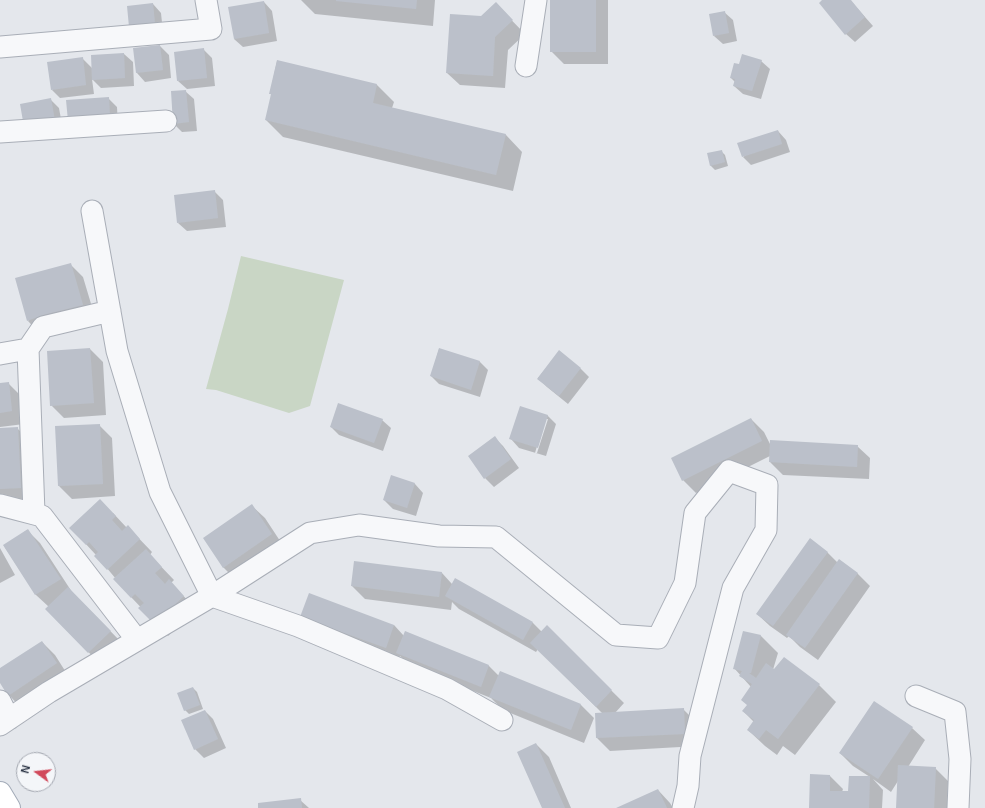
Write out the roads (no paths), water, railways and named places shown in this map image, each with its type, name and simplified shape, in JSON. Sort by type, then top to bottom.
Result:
[{"type":"main road","points":[[0,793],[9,808]]},
{"type":"street","points":[[0,47],[211,30],[206,0]]},
{"type":"street","points":[[526,66],[536,0]]},
{"type":"street","points":[[0,132],[166,121]]},
{"type":"street","points":[[92,211],[116,351],[160,492],[212,596],[306,629],[447,690],[502,720]]},
{"type":"street","points":[[34,513],[28,349],[43,327],[110,311]]},
{"type":"street","points":[[0,354],[28,349]]},
{"type":"street","points":[[3,715],[48,692],[212,596],[310,532],[359,525],[439,536],[496,537],[616,635],[658,638],[685,583],[695,513],[729,471],[767,485],[766,530],[734,588],[690,756],[688,786],[683,808]]},
{"type":"street","points":[[0,505],[42,516],[137,640]]},
{"type":"street","points":[[916,696],[955,712],[960,759],[958,808]]}]
